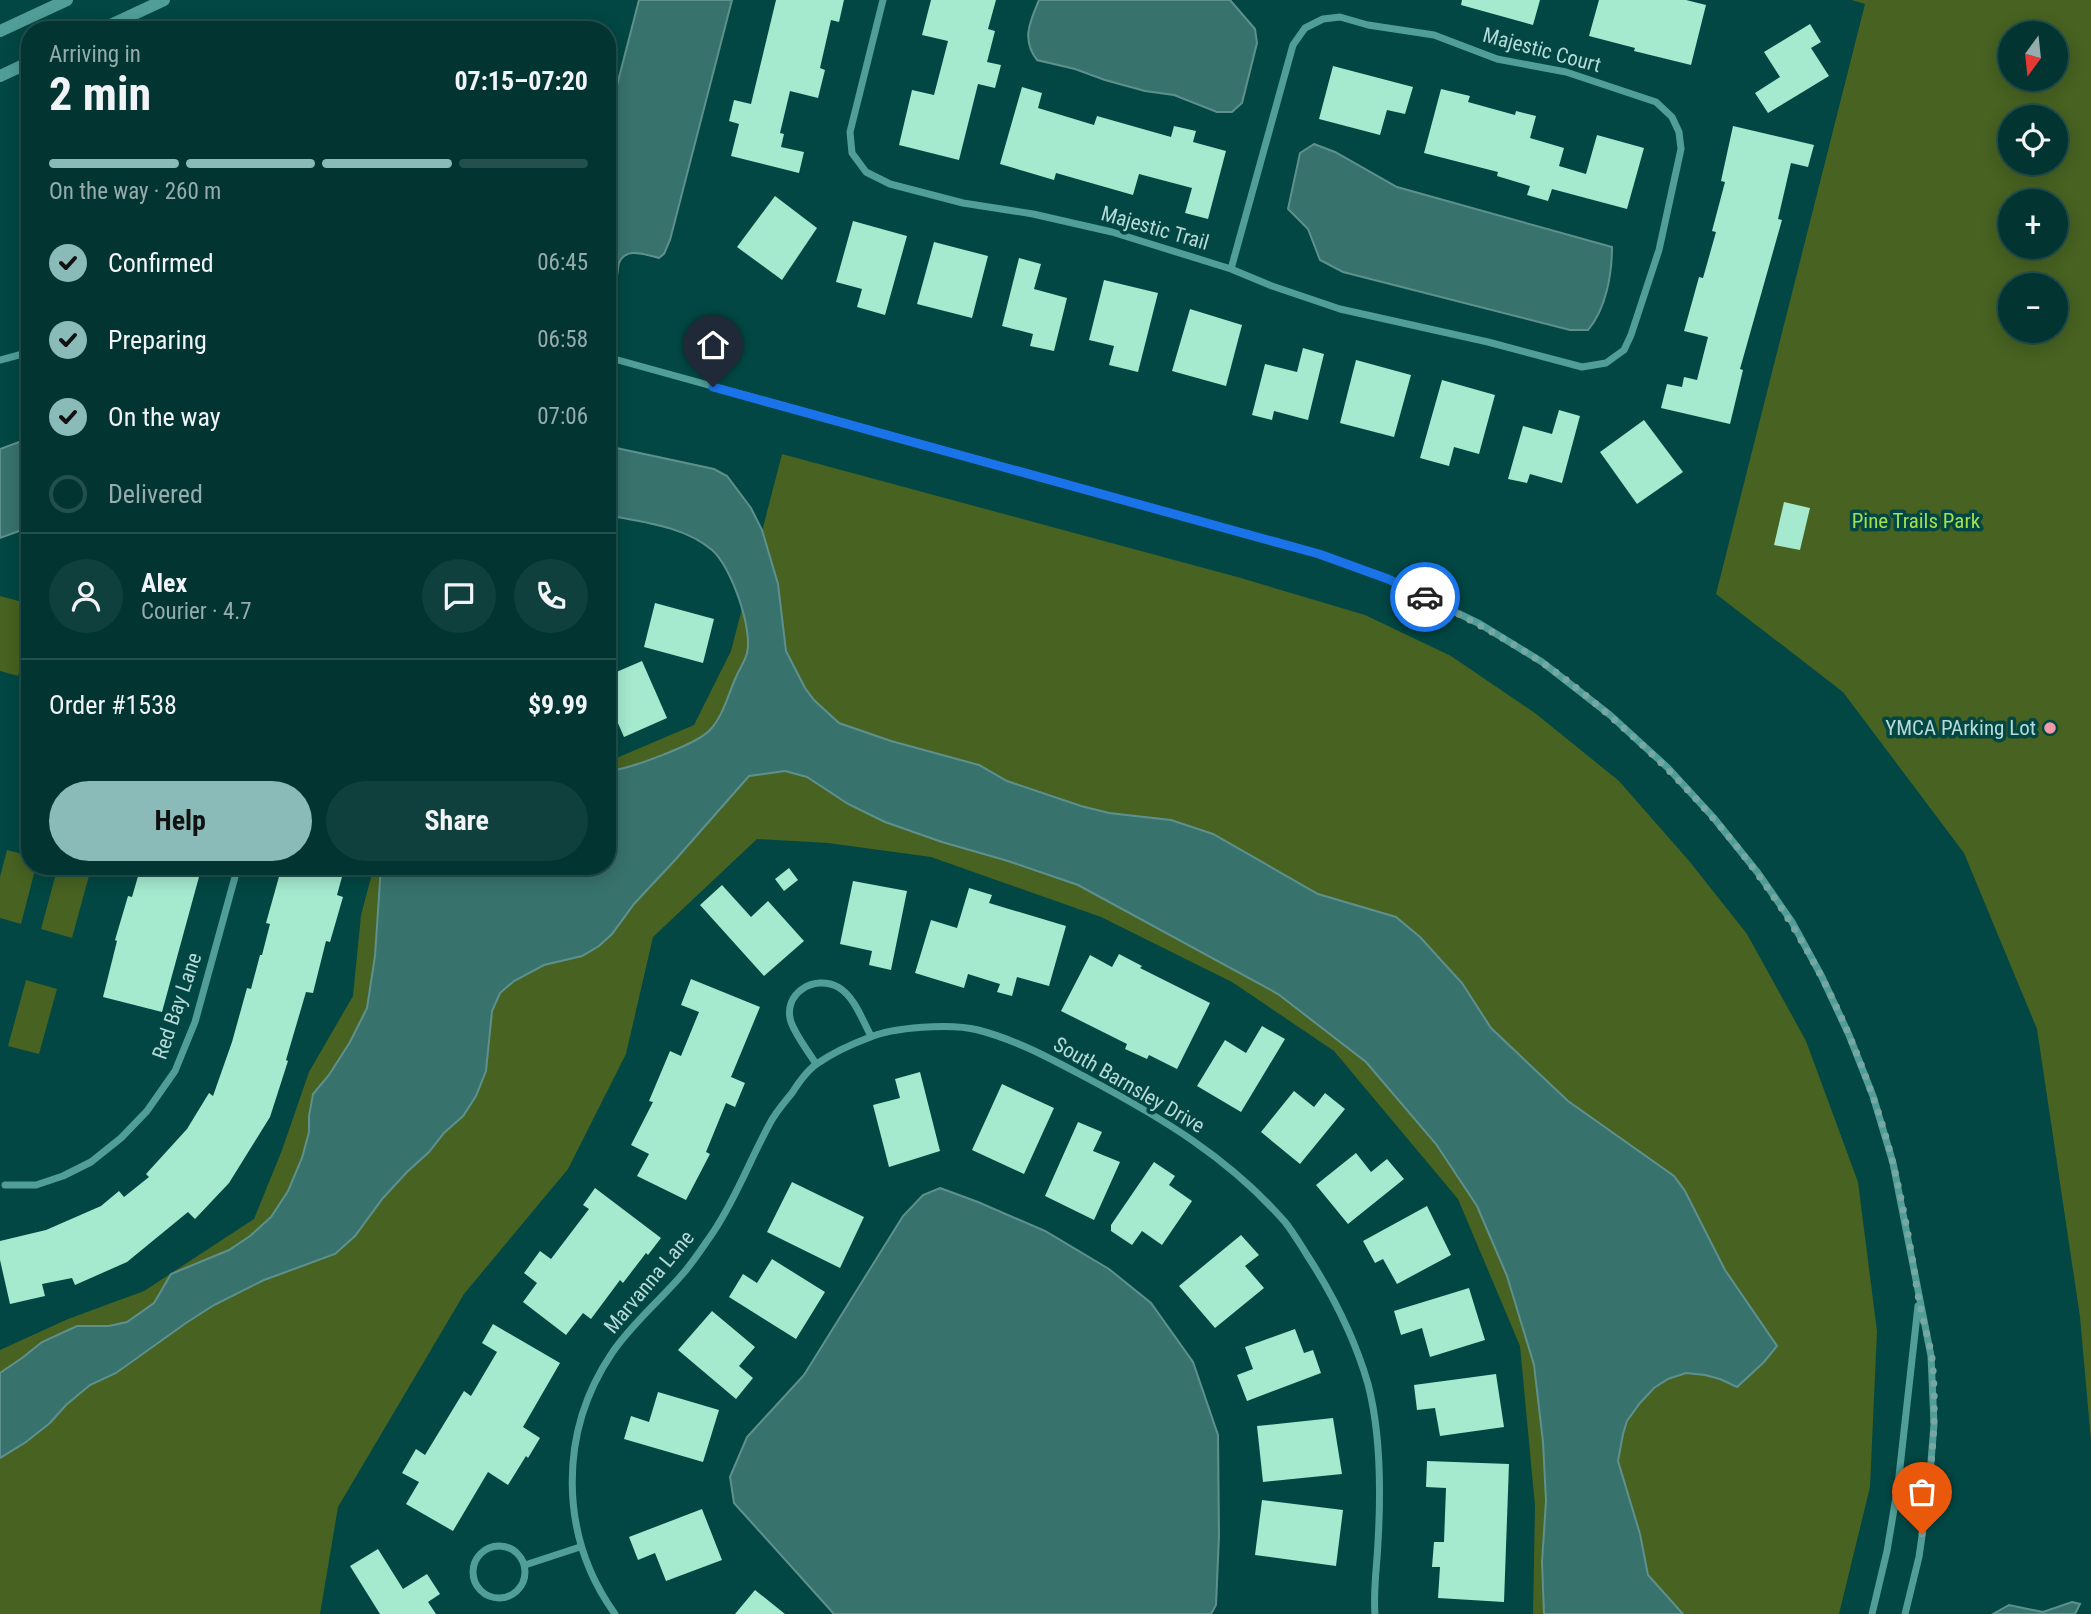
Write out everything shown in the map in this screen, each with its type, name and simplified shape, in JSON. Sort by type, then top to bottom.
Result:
[{"type":"street","points":[[21,21],[66,0]]},
{"type":"street","points":[[119,21],[164,0]]},
{"type":"street","name":"Majestic Trail","points":[[883,0],[850,132],[852,153],[866,172],[890,184],[964,203],[1033,214],[1112,232],[1231,269],[1340,309],[1488,342],[1582,367],[1606,363]]},
{"type":"street","name":"Majestic Court","points":[[1231,269],[1293,45],[1305,28],[1324,19],[1340,17],[1367,25],[1434,35],[1497,59],[1566,72],[1656,102],[1672,117],[1679,132],[1681,149],[1659,250],[1628,343],[1624,350],[1606,363]]},
{"type":"street","points":[[0,31],[21,21]]},
{"type":"street","points":[[0,76],[21,66]]},
{"type":"street","points":[[0,360],[21,354]]},
{"type":"street","points":[[616,359],[1319,554],[1388,579],[1480,624],[1542,662],[1610,715],[1668,768],[1721,826],[1792,922],[1849,1035],[1873,1096],[1893,1163],[1931,1356],[1934,1424],[1919,1557],[1905,1614]]},
{"type":"street","name":"Red Bay Lane","points":[[5,1185],[36,1185],[63,1176],[91,1162],[121,1138],[147,1111],[175,1071],[195,1021],[236,875]]},
{"type":"street","points":[[816,1064],[791,1022],[790,1008],[794,996],[805,986],[818,982],[837,987],[851,999],[871,1036]]},
{"type":"street","name":"South Barnsley Drive","points":[[871,1036],[917,1027],[973,1028],[1018,1042],[1141,1107],[1199,1144],[1249,1183],[1288,1226],[1323,1279],[1350,1334],[1368,1386],[1381,1482],[1375,1614]]},
{"type":"street","name":"Marvanna Lane","points":[[615,1614],[603,1598],[580,1547],[573,1517],[571,1478],[576,1436],[591,1394],[612,1354],[646,1312],[687,1269],[716,1227],[770,1122],[801,1080],[816,1064],[871,1036]]},
{"type":"street","points":[[1872,1614],[1887,1551],[1898,1485],[1919,1298]]},
{"type":"street","points":[[492,1547],[508,1548],[516,1552],[525,1565],[523,1583],[511,1596],[502,1598],[485,1594],[474,1580],[473,1572],[479,1556],[492,1547]]},
{"type":"street","points":[[525,1565],[580,1547]]},
{"type":"green space","name":"Pine Trails Park","points":[[1852,0],[2091,0],[2091,1441],[2080,1317],[2037,1029],[1964,853],[1843,692],[1716,594],[1865,4]]},
{"type":"green space","points":[[782,454],[1241,578],[1365,615],[1451,656],[1535,713],[1619,781],[1690,862],[1747,934],[1806,1041],[1858,1182],[1877,1331],[1870,1487],[1839,1614],[1533,1614],[1535,1506],[1520,1346],[1458,1199],[1334,1051],[1232,982],[1101,917],[931,857],[828,843],[757,839],[653,937],[626,1054],[568,1169],[464,1294],[338,1507],[320,1614],[0,1614],[0,1350],[68,1319],[144,1291],[254,1219],[309,1072],[353,996],[361,915],[372,875],[616,875],[616,758],[694,725],[731,651]]},
{"type":"green space","points":[[0,596],[21,602],[21,665],[18,676],[0,671]]},
{"type":"green space","points":[[7,850],[21,854],[21,875],[34,875],[21,924],[0,918],[0,877]]},
{"type":"green space","points":[[56,875],[89,875],[72,938],[41,929]]},
{"type":"green space","points":[[26,980],[57,989],[39,1054],[8,1046]]},
{"type":"water","points":[[639,0],[732,0],[670,240],[664,254],[659,258],[637,253],[626,255],[619,263],[616,275],[616,89]]},
{"type":"water","points":[[1039,0],[1230,0],[1255,29],[1257,43],[1242,103],[1232,112],[1217,112],[1174,95],[1145,91],[1037,60],[1028,38],[1030,23]]},
{"type":"water","points":[[1314,144],[1335,152],[1397,187],[1612,247],[1607,291],[1594,322],[1588,330],[1570,330],[1343,272],[1320,260],[1308,229],[1288,209],[1300,153]]},
{"type":"water","points":[[21,441],[21,530],[0,538],[0,449]]},
{"type":"water","points":[[616,448],[714,469],[727,476],[751,508],[762,530],[778,584],[786,651],[805,688],[839,723],[891,741],[979,765],[1007,781],[1081,806],[1109,813],[1171,820],[1213,834],[1318,894],[1396,917],[1420,937],[1462,983],[1491,1028],[1568,1101],[1674,1176],[1685,1191],[1725,1270],[1777,1346],[1737,1387],[1705,1375],[1686,1373],[1668,1379],[1654,1388],[1627,1421],[1618,1461],[1640,1534],[1648,1575],[1683,1614],[1544,1614],[1542,1562],[1546,1501],[1543,1442],[1534,1365],[1507,1276],[1477,1206],[1436,1144],[1366,1062],[1278,994],[1078,885],[885,822],[848,804],[807,777],[785,771],[749,776],[599,946],[582,956],[544,965],[514,981],[500,993],[492,1011],[486,1071],[476,1096],[463,1116],[407,1172],[383,1198],[355,1236],[335,1254],[264,1280],[214,1305],[116,1373],[90,1385],[50,1423],[0,1458],[0,1373],[42,1342],[77,1326],[109,1326],[127,1322],[154,1303],[171,1274],[229,1250],[250,1236],[271,1217],[288,1191],[302,1158],[309,1132],[313,1094],[350,1042],[367,1008],[375,956],[380,875],[616,875],[616,770],[677,749],[710,730],[725,705],[747,653],[744,614],[733,583],[719,558],[689,535],[662,526],[616,517]]},
{"type":"water","points":[[940,1188],[1045,1231],[1109,1269],[1151,1303],[1193,1362],[1218,1435],[1219,1536],[1216,1605],[1211,1614],[834,1614],[734,1503],[730,1477],[747,1437],[804,1375],[903,1216],[923,1195]]},
{"type":"water","points":[[2072,1602],[2080,1604],[2075,1614],[1993,1614],[2009,1605],[2043,1612]]},
{"type":"building","points":[[776,0],[844,0],[839,22],[831,20],[820,68],[825,70],[818,98],[790,91],[780,133],[784,134],[781,147],[804,152],[799,173],[731,156],[739,124],[729,121],[734,100],[751,104]]},
{"type":"building","points":[[931,0],[996,0],[988,29],[995,31],[987,62],[1001,65],[995,88],[978,84],[959,160],[899,145],[912,90],[934,95],[948,41],[922,35]]},
{"type":"building","points":[[1462,0],[1540,0],[1533,25],[1461,5]]},
{"type":"building","points":[[1599,0],[1686,0],[1706,5],[1691,65],[1634,51],[1635,48],[1589,36]]},
{"type":"building","points":[[1810,24],[1821,42],[1811,48],[1829,76],[1768,113],[1755,93],[1780,77],[1764,52]]},
{"type":"building","points":[[1333,66],[1413,87],[1405,114],[1387,110],[1380,135],[1319,119]]},
{"type":"building","points":[[1022,87],[1042,93],[1038,108],[1094,125],[1097,116],[1171,137],[1174,126],[1196,131],[1193,142],[1226,151],[1208,219],[1185,213],[1192,188],[1139,174],[1133,195],[1056,173],[1054,180],[1000,164]]},
{"type":"building","points":[[1441,89],[1470,96],[1468,102],[1515,115],[1516,111],[1536,116],[1530,138],[1564,148],[1559,166],[1586,174],[1597,135],[1644,148],[1627,209],[1552,189],[1548,201],[1527,195],[1530,186],[1497,176],[1498,172],[1424,153]]},
{"type":"building","points":[[1733,126],[1814,145],[1808,167],[1791,163],[1778,219],[1782,220],[1740,369],[1743,370],[1730,424],[1661,408],[1667,384],[1682,387],[1684,377],[1697,380],[1708,337],[1684,331],[1699,277],[1703,278],[1716,232],[1712,231],[1725,182],[1721,181]]},
{"type":"building","points":[[775,196],[817,228],[782,280],[737,247]]},
{"type":"building","points":[[853,221],[907,236],[885,315],[857,307],[862,289],[836,282]]},
{"type":"building","points":[[934,242],[988,256],[972,318],[917,304]]},
{"type":"building","points":[[1019,258],[1041,264],[1034,289],[1067,298],[1054,351],[1030,346],[1033,334],[1002,326]]},
{"type":"building","points":[[1104,280],[1158,293],[1138,372],[1109,365],[1114,346],[1089,340]]},
{"type":"building","points":[[1190,309],[1242,325],[1226,386],[1172,371]]},
{"type":"building","points":[[1303,348],[1324,354],[1308,420],[1274,411],[1272,420],[1252,415],[1265,364],[1297,372]]},
{"type":"building","points":[[1356,360],[1411,375],[1394,437],[1340,423]]},
{"type":"building","points":[[1442,380],[1495,395],[1479,454],[1454,447],[1449,466],[1420,458]]},
{"type":"building","points":[[1559,410],[1580,416],[1562,483],[1530,474],[1527,483],[1508,479],[1523,426],[1552,434]]},
{"type":"building","points":[[1644,420],[1683,472],[1637,504],[1600,452]]},
{"type":"building","points":[[1784,502],[1810,508],[1800,550],[1774,545]]},
{"type":"building","points":[[655,603],[714,619],[703,663],[644,647]]},
{"type":"building","points":[[642,661],[667,718],[624,737],[616,719],[616,672]]},
{"type":"building","points":[[789,868],[798,880],[784,891],[775,879]]},
{"type":"building","points":[[138,875],[200,875],[162,1012],[103,997],[117,941],[115,940],[128,896],[132,897]]},
{"type":"building","points":[[279,875],[343,875],[337,895],[343,897],[330,942],[326,941],[313,993],[306,992],[270,1117],[229,1183],[195,1219],[188,1212],[127,1262],[75,1285],[72,1278],[42,1284],[45,1296],[10,1304],[0,1260],[0,1241],[46,1230],[101,1206],[119,1191],[124,1197],[149,1177],[146,1174],[187,1129],[209,1093],[213,1096],[247,988],[251,989],[262,955],[270,924],[266,923]]},
{"type":"building","points":[[853,881],[907,891],[891,970],[869,965],[872,951],[840,944]]},
{"type":"building","points":[[722,885],[751,917],[768,901],[804,941],[764,976],[700,905]]},
{"type":"building","points":[[969,888],[992,895],[989,903],[1066,926],[1049,986],[1017,977],[1012,996],[997,992],[1000,984],[968,974],[964,988],[915,973],[931,920],[957,928]]},
{"type":"building","points":[[1119,954],[1142,966],[1140,968],[1210,1003],[1177,1069],[1149,1055],[1147,1059],[1125,1049],[1127,1044],[1061,1011],[1090,955],[1112,967]]},
{"type":"building","points":[[691,979],[760,1007],[731,1077],[745,1083],[735,1107],[726,1103],[706,1152],[710,1154],[686,1200],[637,1176],[649,1154],[631,1145],[653,1102],[649,1101],[670,1051],[681,1056],[699,1012],[681,1005]]},
{"type":"building","points":[[1262,1026],[1285,1039],[1241,1112],[1197,1086],[1225,1040],[1246,1053]]},
{"type":"building","points":[[920,1072],[940,1151],[889,1167],[873,1105],[900,1098],[895,1079]]},
{"type":"building","points":[[1002,1084],[1054,1108],[1024,1174],[972,1150]]},
{"type":"building","points":[[1294,1091],[1314,1107],[1325,1093],[1345,1109],[1300,1164],[1261,1132]]},
{"type":"building","points":[[1078,1122],[1102,1132],[1093,1151],[1120,1162],[1094,1220],[1045,1196]]},
{"type":"building","points":[[1356,1153],[1371,1172],[1387,1159],[1404,1179],[1348,1224],[1316,1185]]},
{"type":"building","points":[[1154,1162],[1175,1176],[1169,1185],[1192,1201],[1162,1245],[1142,1231],[1132,1245],[1111,1231],[1111,1225]]},
{"type":"building","points":[[792,1182],[864,1217],[840,1268],[767,1232]]},
{"type":"building","points":[[595,1188],[661,1238],[623,1283],[620,1280],[591,1319],[583,1313],[566,1335],[523,1302],[537,1283],[524,1273],[540,1251],[551,1259],[589,1209],[583,1205]]},
{"type":"building","points":[[1427,1206],[1451,1255],[1397,1284],[1383,1259],[1375,1263],[1363,1241]]},
{"type":"building","points":[[1241,1235],[1259,1255],[1245,1266],[1264,1288],[1215,1328],[1179,1286]]},
{"type":"building","points":[[772,1259],[825,1292],[796,1339],[729,1297],[743,1274],[757,1283]]},
{"type":"building","points":[[1469,1288],[1485,1340],[1430,1357],[1422,1328],[1401,1335],[1394,1311]]},
{"type":"building","points":[[712,1311],[755,1347],[739,1366],[753,1378],[736,1399],[678,1350]]},
{"type":"building","points":[[493,1324],[560,1363],[523,1427],[540,1438],[528,1458],[526,1456],[508,1485],[488,1472],[453,1531],[406,1504],[419,1482],[402,1473],[416,1449],[425,1455],[464,1391],[471,1396],[497,1352],[482,1343]]},
{"type":"building","points":[[1295,1329],[1304,1353],[1313,1350],[1321,1373],[1247,1401],[1237,1375],[1253,1369],[1245,1347]]},
{"type":"building","points":[[1496,1374],[1504,1427],[1440,1436],[1435,1408],[1417,1410],[1414,1385]]},
{"type":"building","points":[[658,1392],[719,1410],[703,1462],[624,1439],[631,1416],[649,1422]]},
{"type":"building","points":[[1333,1418],[1342,1474],[1263,1482],[1257,1426]]},
{"type":"building","points":[[1427,1461],[1509,1464],[1504,1602],[1438,1598],[1440,1567],[1432,1567],[1434,1542],[1444,1542],[1446,1488],[1426,1487]]},
{"type":"building","points":[[1262,1500],[1343,1510],[1336,1566],[1255,1555]]},
{"type":"building","points":[[702,1509],[722,1560],[666,1581],[655,1553],[638,1560],[629,1537]]},
{"type":"building","points":[[378,1549],[403,1589],[427,1574],[440,1594],[428,1602],[436,1614],[380,1614],[350,1566]]},
{"type":"building","points":[[755,1590],[785,1614],[735,1614]]},
{"type":"way so far","points":[[1425,597],[1480,624],[1542,662],[1610,715],[1668,768],[1713,817],[1758,873],[1792,922],[1822,977],[1873,1096],[1893,1163],[1931,1356],[1934,1424],[1922,1534]]},
{"type":"place","name":"YMCA PArking Lot","points":[[2050,728]]},
{"type":"route","points":[[713,387],[1319,554],[1388,579],[1425,597]]}]
